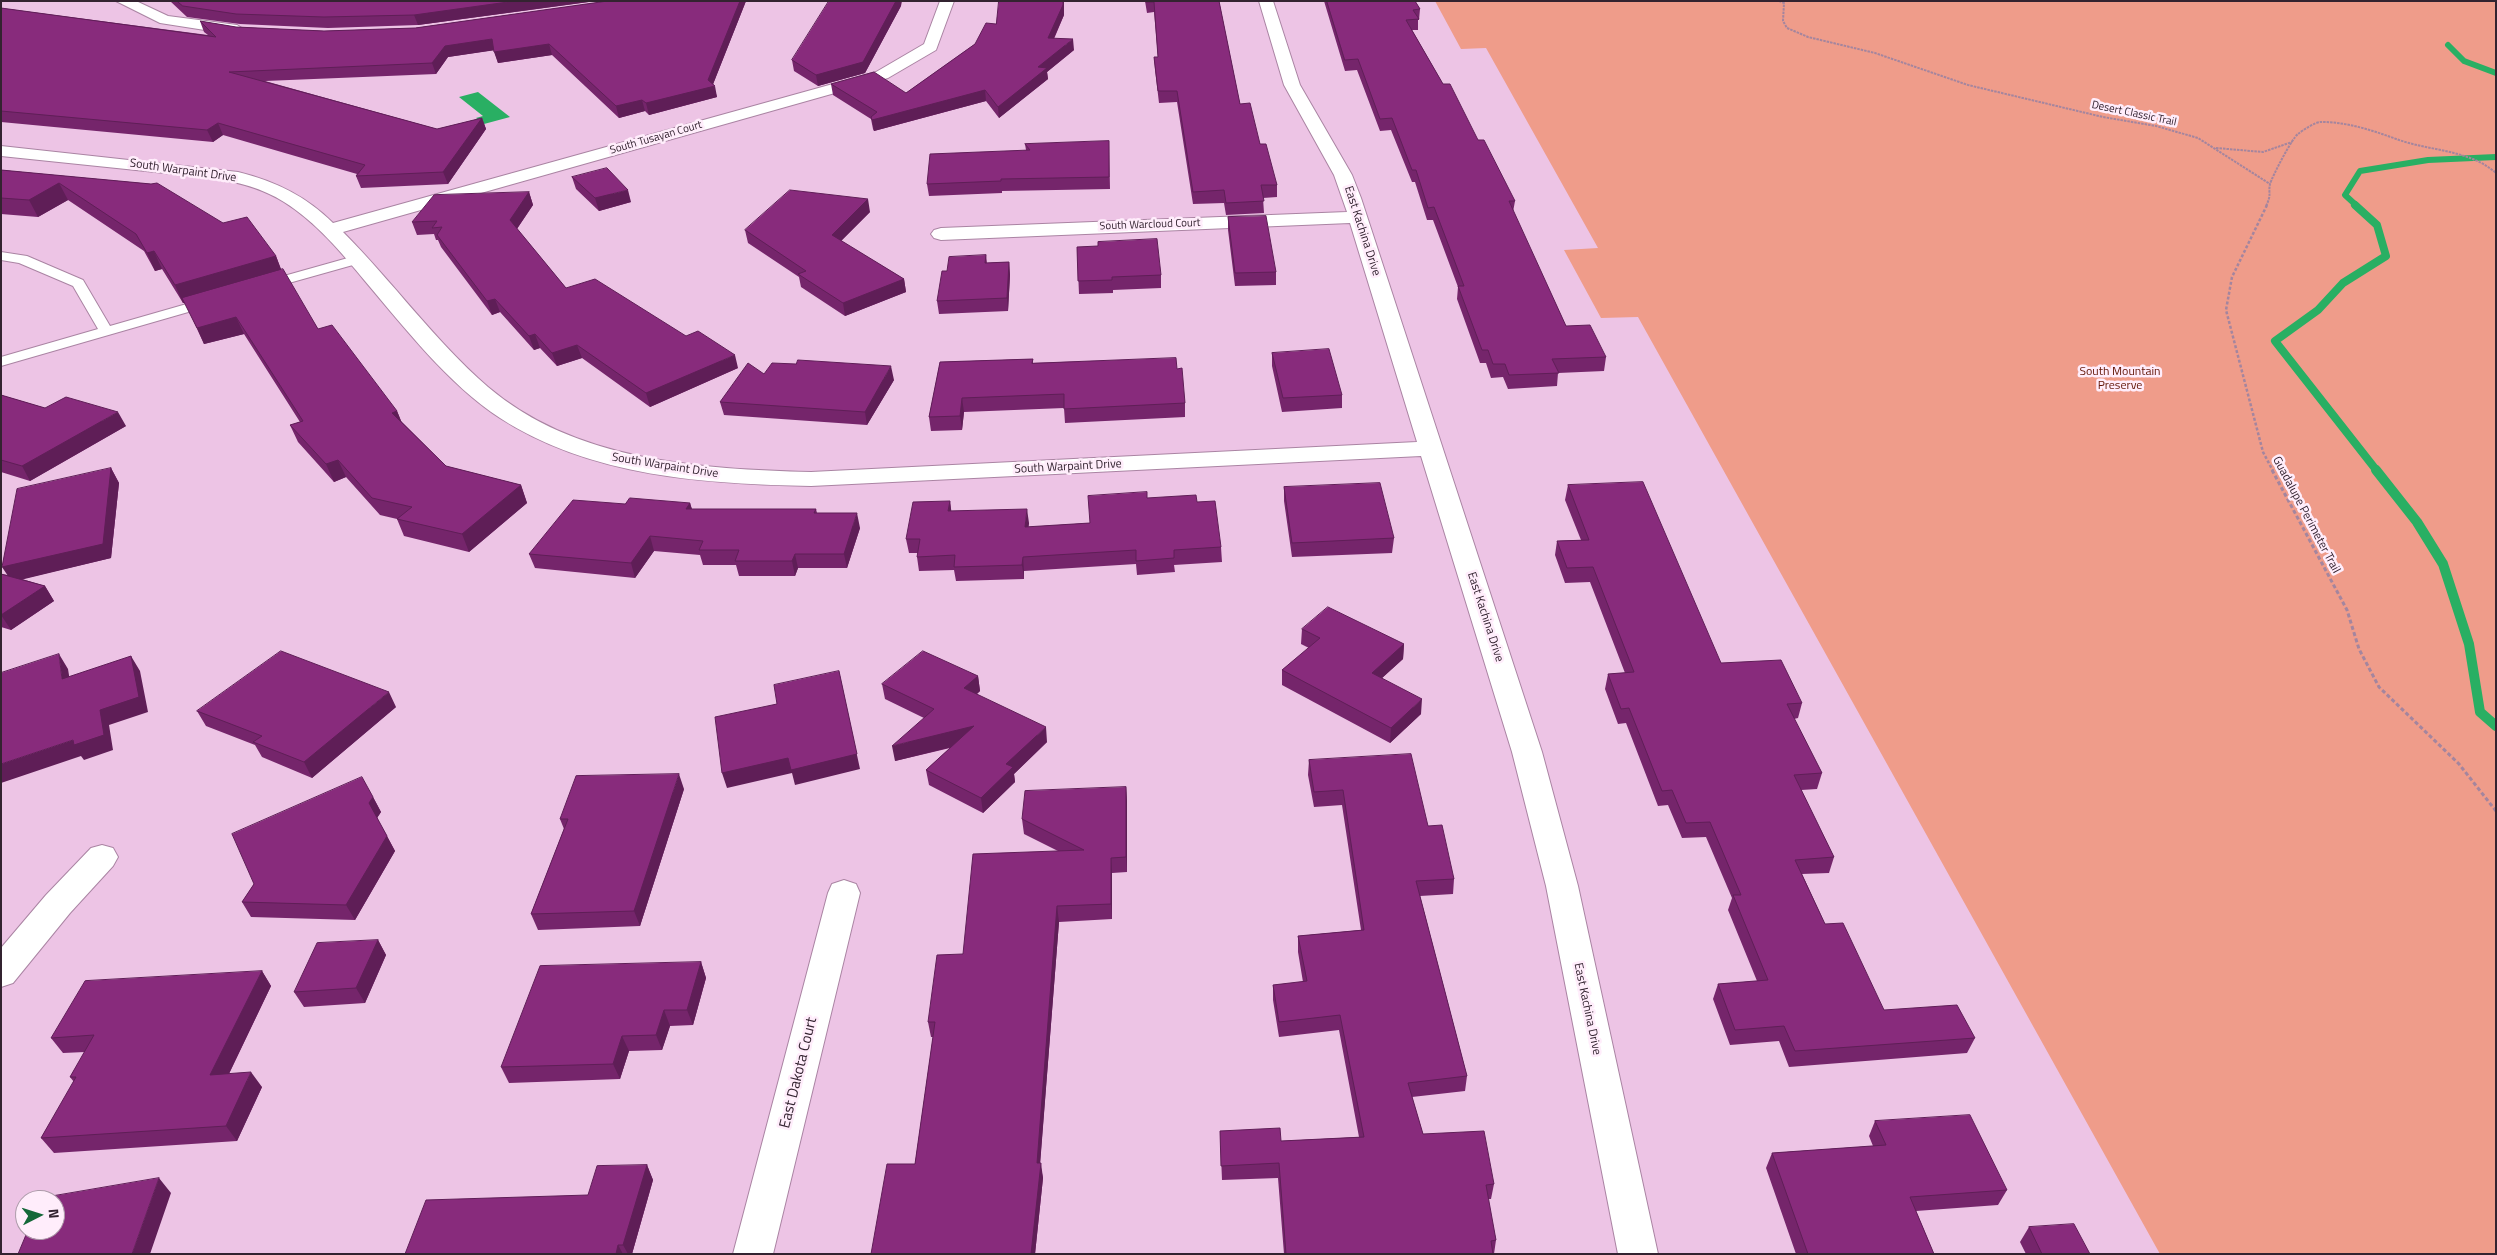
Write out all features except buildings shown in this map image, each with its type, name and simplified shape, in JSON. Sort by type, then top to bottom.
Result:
[{"type":"street","points":[[123,1],[165,20],[249,31]]},
{"type":"street","name":"South Tusayan Court","points":[[329,230],[882,75],[931,47],[947,1]]},
{"type":"street","name":"East Kachina Drive","points":[[1266,1],[1292,85],[1343,175],[1358,217],[1527,752],[1560,877],[1638,1254]]},
{"type":"street","name":"South Warpaint Drive","points":[[1,151],[187,170],[241,179],[274,188],[299,204],[329,230],[426,337],[477,387],[507,413],[580,448],[611,457],[676,470],[760,478],[811,479],[1431,448]]},
{"type":"street","name":"South Warcloud Court","points":[[941,234],[1358,217]]},
{"type":"street","points":[[1,973],[58,904],[102,857]]},
{"type":"street","name":"East Dakota Court","points":[[753,1254],[844,893]]},
{"type":"lane","points":[[1,256],[22,259],[78,283],[107,332]]},
{"type":"lane","points":[[250,290],[355,260]]},
{"type":"lane","points":[[1,362],[222,298]]},
{"type":"path","name":"Desert Classic Trail","points":[[1779,1],[1784,3],[1783,21],[1787,28],[1808,37],[1875,53],[1968,85],[2103,117],[2156,126],[2198,138],[2270,184]]},
{"type":"path","points":[[2270,184],[2296,135],[2319,122],[2356,126],[2399,140],[2463,156],[2487,166],[2496,173]]},
{"type":"path","points":[[2213,147],[2248,153],[2275,151],[2293,142]]},
{"type":"path","name":"Guadalupe Perimeter Trail","points":[[2270,184],[2271,196],[2232,277],[2226,310],[2263,452],[2346,610],[2359,649],[2379,687],[2459,764],[2496,811]]},
{"type":"green space","name":"South Mountain Preserve","points":[[1435,1],[2496,1],[2496,1254],[2160,1254],[1638,317],[1601,318],[1564,250],[1598,248],[1486,48],[1461,49]]},
{"type":"shaded area","points":[[478,92],[510,117],[484,124],[476,118],[483,116],[459,97]]},
{"type":"waterway","points":[[2448,45],[2464,61],[2496,73]]},
{"type":"waterway","points":[[2357,206],[2345,195],[2360,171],[2428,160],[2496,157]]},
{"type":"waterway","points":[[2355,205],[2377,225],[2386,256],[2343,283],[2318,310],[2275,341],[2377,471]]},
{"type":"waterway","points":[[2376,470],[2417,522],[2443,564],[2469,644],[2480,712],[2496,726]]}]
